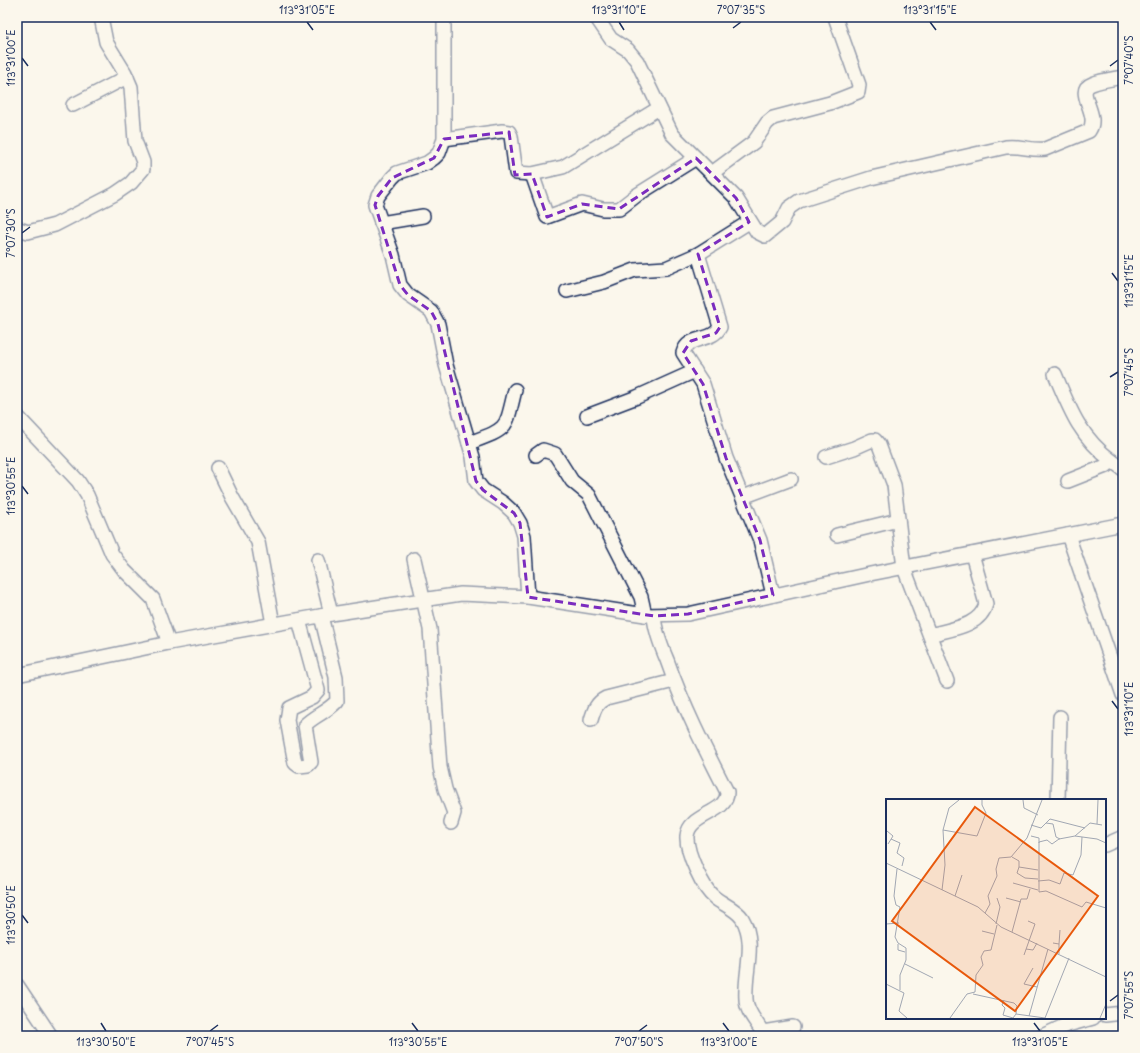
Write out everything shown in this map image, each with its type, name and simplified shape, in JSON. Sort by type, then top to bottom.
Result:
[{"type":"street","points":[[17,228],[28,232],[56,225],[115,194],[130,183],[143,169],[143,162],[135,141],[131,87],[127,77],[106,42],[102,17]]},
{"type":"street","points":[[444,17],[444,139],[439,153],[427,163],[397,173],[378,196],[375,205],[404,291],[431,311],[438,324],[446,365],[469,443],[478,486],[503,503],[514,513],[520,523],[524,536],[528,597]]},
{"type":"street","points":[[596,17],[611,39],[633,55],[672,134],[736,198],[749,222],[757,232],[765,236],[782,222],[789,208],[793,204],[871,178],[1012,146],[1039,150],[1045,149],[1088,131],[1093,125],[1094,120],[1085,92],[1087,88],[1092,84],[1123,77]]},
{"type":"street","points":[[712,173],[754,142],[767,123],[773,118],[830,103],[858,92],[859,85],[835,17]]},
{"type":"street","points":[[73,105],[127,77]]},
{"type":"street","points":[[444,139],[502,131],[509,132],[511,136],[516,173],[532,174],[563,167],[659,108]]},
{"type":"street","points":[[532,174],[547,217],[582,204],[619,209],[637,195],[696,158]]},
{"type":"street","points":[[381,223],[423,216]]},
{"type":"street","points":[[567,292],[604,282],[635,270],[666,268],[698,254],[749,222]]},
{"type":"street","points":[[698,254],[721,323],[716,333],[691,341],[686,345],[683,353],[703,384],[726,458],[744,497],[760,540],[773,595]]},
{"type":"street","points":[[587,416],[695,371]]},
{"type":"street","points":[[1055,374],[1063,396],[1075,420],[1099,452],[1123,469]]},
{"type":"street","points":[[469,443],[497,432],[503,428],[507,423],[515,390]]},
{"type":"street","points":[[17,416],[78,481],[87,495],[112,554],[124,570],[153,599],[169,643]]},
{"type":"street","points":[[826,457],[854,448],[872,440],[877,442],[892,477],[904,568],[947,681]]},
{"type":"street","points":[[536,455],[543,450],[555,454],[572,481],[589,495],[641,597],[655,629],[674,681],[701,742],[727,792],[727,796],[722,804],[693,823],[689,828],[687,839],[703,885],[715,898],[736,911],[742,918],[749,948],[746,999],[748,1010],[764,1034],[793,1027]]},
{"type":"street","points":[[1068,481],[1106,466],[1112,461]]},
{"type":"street","points":[[218,468],[232,497],[258,542],[273,624]]},
{"type":"street","points":[[744,497],[791,479]]},
{"type":"street","points":[[837,535],[898,520]]},
{"type":"street","points":[[17,674],[169,643],[273,624],[461,594],[528,597],[649,616],[688,614],[773,595],[1123,524]]},
{"type":"street","points":[[1068,535],[1123,695]]},
{"type":"street","points":[[930,634],[976,621],[984,612],[986,604],[972,554]]},
{"type":"street","points":[[414,558],[430,629],[440,767],[445,789],[454,813],[452,823]]},
{"type":"street","points":[[299,620],[318,690],[312,697],[289,708],[287,720],[295,763],[299,766],[308,765],[311,762],[305,725],[313,717],[328,711],[338,702],[336,677],[318,560]]},
{"type":"street","points":[[591,720],[595,707],[600,701],[606,698],[674,681]]},
{"type":"street","points":[[1058,799],[1060,717]]},
{"type":"street","points":[[290,733],[306,730]]},
{"type":"street","points":[[1106,845],[1123,837]]},
{"type":"street","points":[[17,985],[51,1036]]},
{"type":"street","points":[[1106,1015],[1123,1013]]},
{"type":"street","points":[[1042,1036],[1064,1026],[1089,1019]]},
{"type":"highlighted area","points":[[509,132],[515,175],[532,174],[547,217],[582,204],[619,209],[696,158],[736,198],[749,222],[698,254],[720,327],[716,333],[691,341],[683,353],[703,384],[726,458],[760,540],[773,595],[688,614],[654,616],[528,597],[520,523],[514,513],[483,490],[476,481],[438,324],[431,311],[408,295],[400,285],[375,205],[378,196],[392,178],[434,158],[444,139]]}]
